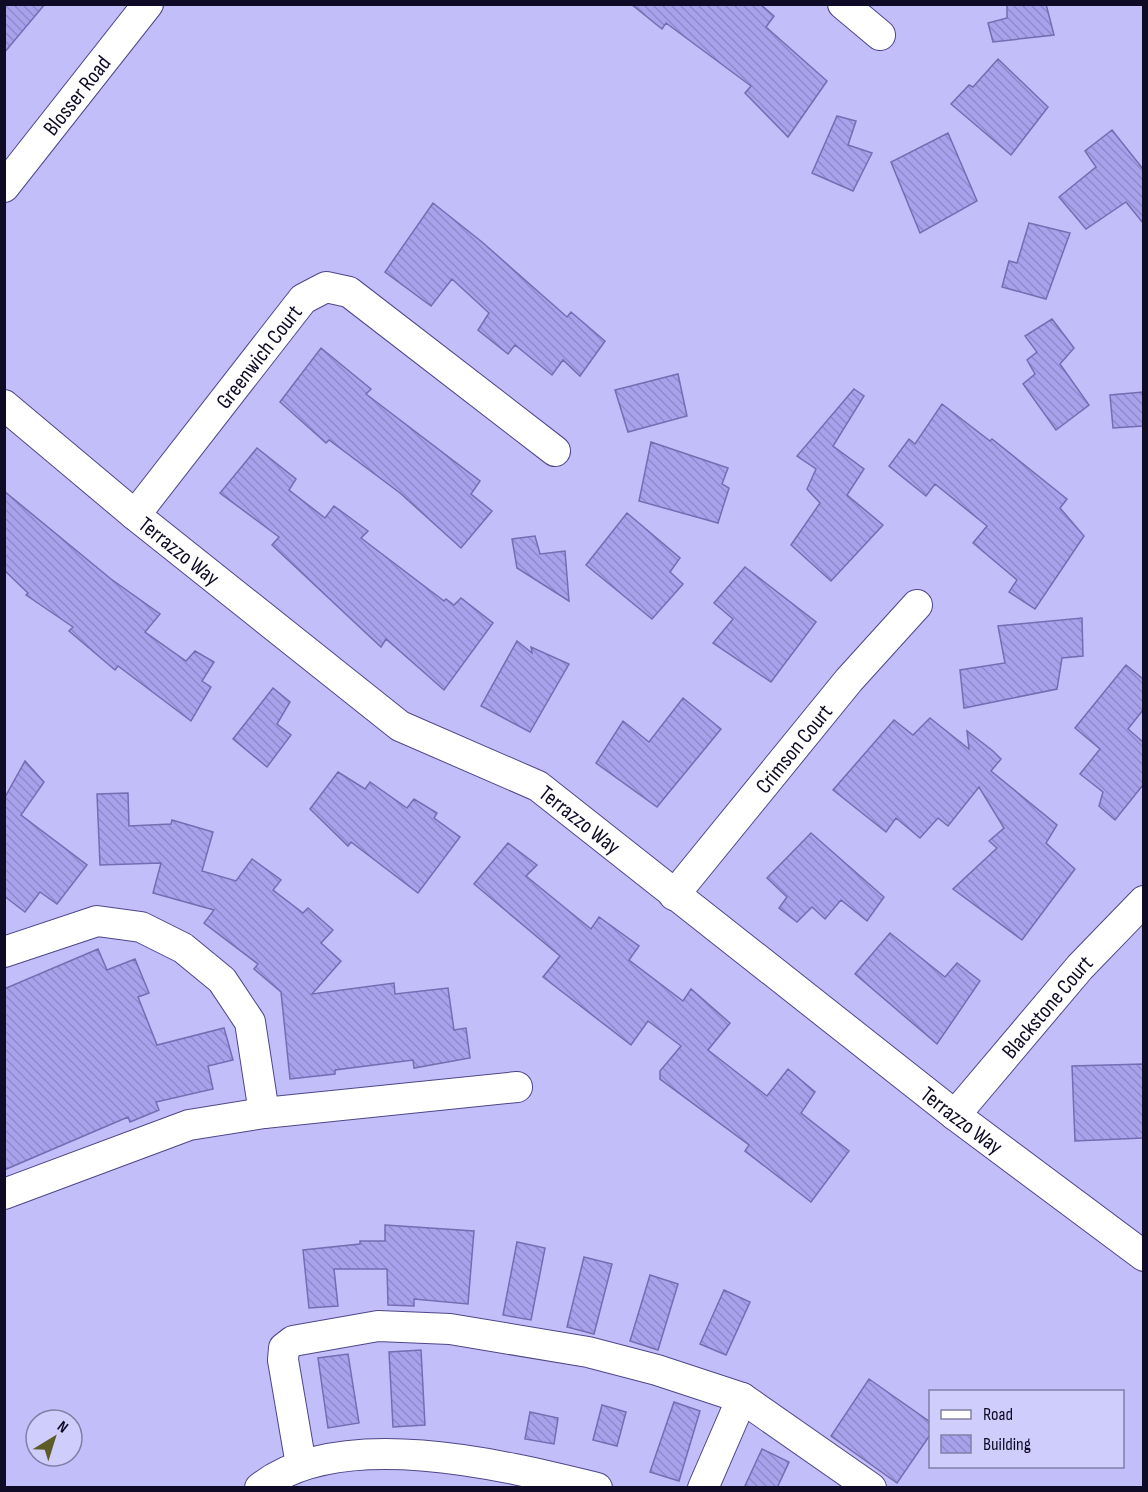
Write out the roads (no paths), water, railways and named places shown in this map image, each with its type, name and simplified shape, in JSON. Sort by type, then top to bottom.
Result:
[{"type":"street","name":"Blosser Road","points":[[4,187],[148,4]]},
{"type":"street","points":[[843,4],[880,35]]},
{"type":"street","name":"Greenwich Court","points":[[135,515],[303,299],[326,287],[349,292],[555,451]]},
{"type":"street","name":"Terrazzo Way","points":[[4,405],[135,515],[400,726],[538,786],[956,1115],[1143,1256]]},
{"type":"street","name":"Crimson Court","points":[[674,895],[849,680],[917,605]]},
{"type":"street","name":"Blackstone Court","points":[[956,1115],[1080,967],[1143,901]]},
{"type":"street","points":[[4,952],[97,921],[141,927],[183,948],[222,980],[250,1022],[264,1113]]},
{"type":"street","points":[[4,1194],[189,1125],[264,1113],[518,1087]]},
{"type":"street","points":[[301,1465],[283,1360],[284,1348],[293,1341],[368,1327],[450,1329],[524,1340],[657,1370],[742,1398],[871,1488]]},
{"type":"street","points":[[703,1488],[742,1398]]},
{"type":"street","points":[[260,1488],[272,1478],[301,1465],[340,1458],[392,1454],[447,1457],[497,1465],[597,1488]]}]
